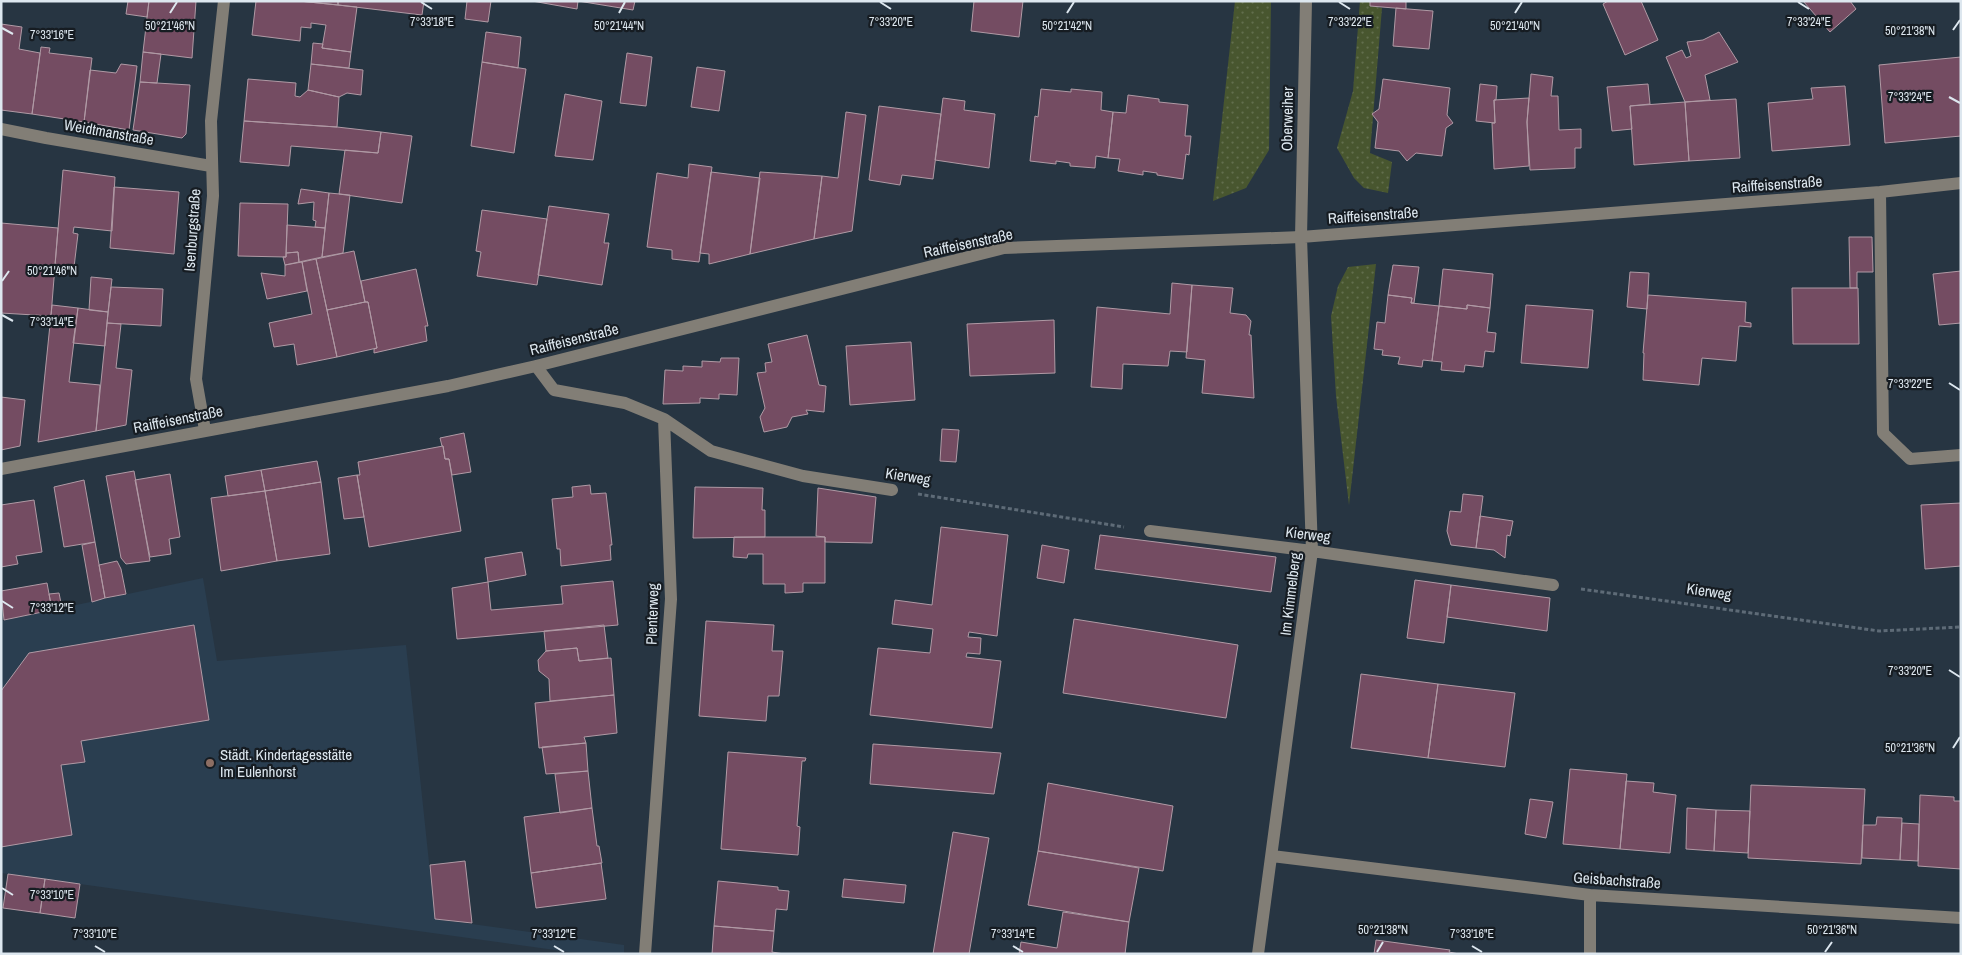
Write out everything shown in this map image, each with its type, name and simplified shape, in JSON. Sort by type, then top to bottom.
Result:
[{"type":"street","name":"Isenburgstraße","points":[[205,430],[196,379],[213,196],[211,121],[224,1]]},
{"type":"street","name":"Oberweiher","points":[[1302,237],[1306,1]]},
{"type":"street","name":"Weidtmanstraße","points":[[1,129],[211,166]]},
{"type":"street","name":"Raiffeisenstraße","points":[[1,469],[448,386],[536,366],[1004,248],[1302,237],[1880,192],[1961,183]]},
{"type":"street","points":[[1880,192],[1883,433],[1910,459],[1961,455]]},
{"type":"street","name":"Im Kimmelberg","points":[[1258,954],[1312,551],[1302,237]]},
{"type":"street","points":[[536,366],[554,390],[625,403],[664,419]]},
{"type":"street","name":"Kierweg","points":[[664,419],[711,451],[803,476],[892,490]]},
{"type":"street","name":"Plenterweg","points":[[644,954],[671,598],[664,419]]},
{"type":"street","name":"Kierweg","points":[[1150,532],[1312,551],[1553,585]]},
{"type":"street","name":"Geisbachstraße","points":[[1272,856],[1590,895],[1961,918]]},
{"type":"street","points":[[1590,895],[1590,954]]},
{"type":"path","name":"Kierweg","points":[[892,490],[1150,532]]},
{"type":"path","name":"Kierweg","points":[[1553,585],[1879,632],[1961,627]]},
{"type":"shaded area","name":"Städt. Kindertagesstätte Im Eulenhorst","points":[[203,578],[217,661],[406,645],[435,919],[624,945],[624,954],[584,954],[1,873],[1,621]]},
{"type":"green space","points":[[1235,1],[1271,1],[1269,150],[1246,188],[1213,201]]},
{"type":"green space","points":[[1360,1],[1370,1],[1370,6],[1382,8],[1370,153],[1392,162],[1388,193],[1364,188],[1354,178],[1337,148],[1353,91]]},
{"type":"green space","points":[[1376,264],[1349,505],[1336,396],[1331,316],[1338,286],[1348,267]]},
{"type":"building","points":[[128,1],[149,1],[147,17],[126,14]]},
{"type":"building","points":[[149,1],[196,1],[192,58],[143,52]]},
{"type":"building","points":[[256,1],[299,1],[357,7],[351,52],[322,48],[326,25],[311,23],[311,28],[301,27],[300,41],[252,35]]},
{"type":"building","points":[[299,1],[338,1],[338,5]]},
{"type":"building","points":[[338,1],[424,1],[422,15],[338,5]]},
{"type":"building","points":[[467,1],[491,1],[488,22],[465,19]]},
{"type":"building","points":[[532,1],[578,1],[577,9]]},
{"type":"building","points":[[578,1],[635,1],[633,10]]},
{"type":"building","points":[[974,1],[1023,1],[1019,37],[971,31]]},
{"type":"building","points":[[1370,1],[1406,1],[1406,9],[1370,6]]},
{"type":"building","points":[[1608,1],[1641,1],[1658,40],[1625,55],[1603,4]]},
{"type":"building","points":[[1803,1],[1850,1],[1856,9],[1830,32]]},
{"type":"building","points":[[1396,8],[1433,11],[1429,49],[1393,46]]},
{"type":"building","points":[[1,24],[22,27],[19,49],[40,53],[32,114],[1,110]]},
{"type":"building","points":[[486,32],[521,37],[518,68],[482,62]]},
{"type":"building","points":[[1719,32],[1738,62],[1705,75],[1710,100],[1685,102],[1666,57],[1682,50],[1686,58],[1691,56],[1687,42],[1703,40]]},
{"type":"building","points":[[313,43],[323,44],[322,48],[351,52],[349,68],[311,64]]},
{"type":"building","points":[[41,47],[50,48],[49,53],[92,58],[84,122],[32,114]]},
{"type":"building","points":[[143,52],[161,54],[157,83],[140,82]]},
{"type":"building","points":[[627,53],[652,57],[646,106],[620,103]]},
{"type":"building","points":[[1961,57],[1961,136],[1885,143],[1879,65]]},
{"type":"building","points":[[482,62],[526,69],[514,153],[471,146]]},
{"type":"building","points":[[121,64],[137,66],[129,130],[84,122],[90,70],[116,73]]},
{"type":"building","points":[[311,64],[363,70],[361,95],[347,93],[339,97],[308,90]]},
{"type":"building","points":[[697,67],[725,71],[719,111],[691,107]]},
{"type":"building","points":[[1531,74],[1553,77],[1551,96],[1558,96],[1559,130],[1581,129],[1581,148],[1575,148],[1575,168],[1530,170],[1527,122]]},
{"type":"building","points":[[248,79],[296,83],[295,96],[300,97],[308,90],[339,97],[337,127],[244,121]]},
{"type":"building","points":[[1383,79],[1450,88],[1447,115],[1453,123],[1446,128],[1442,156],[1416,153],[1407,161],[1399,151],[1375,148],[1378,122],[1372,114],[1379,109]]},
{"type":"building","points":[[140,82],[190,85],[186,134],[182,138],[133,130]]},
{"type":"building","points":[[1480,84],[1497,86],[1496,100],[1494,100],[1495,123],[1476,121]]},
{"type":"building","points":[[1648,84],[1650,104],[1630,106],[1632,129],[1612,131],[1607,87]]},
{"type":"building","points":[[1845,86],[1850,145],[1772,151],[1768,103],[1813,99],[1811,88]]},
{"type":"building","points":[[1041,89],[1071,92],[1071,89],[1102,92],[1101,110],[1113,112],[1108,158],[1096,156],[1095,168],[1070,166],[1070,163],[1056,161],[1056,164],[1030,161],[1035,116],[1038,117]]},
{"type":"building","points":[[565,94],[602,101],[593,160],[555,156]]},
{"type":"building","points":[[1128,95],[1159,99],[1159,102],[1188,105],[1185,136],[1191,136],[1189,155],[1186,154],[1183,179],[1143,171],[1143,175],[1118,171],[1120,159],[1108,158],[1113,112],[1126,113]]},
{"type":"building","points":[[943,98],[965,101],[964,110],[995,114],[989,168],[935,160]]},
{"type":"building","points":[[1529,98],[1527,122],[1529,166],[1494,169],[1492,123],[1495,123],[1494,100]]},
{"type":"building","points":[[1736,99],[1740,158],[1689,161],[1685,102]]},
{"type":"building","points":[[1685,102],[1689,161],[1634,165],[1630,106]]},
{"type":"building","points":[[879,106],[941,114],[933,179],[902,175],[900,185],[869,180]]},
{"type":"building","points":[[846,112],[866,115],[852,231],[814,239],[822,176],[838,178]]},
{"type":"building","points":[[244,121],[381,132],[378,153],[291,146],[289,166],[240,162]]},
{"type":"building","points":[[381,132],[412,136],[402,203],[339,194],[345,150],[378,153]]},
{"type":"building","points":[[689,164],[712,167],[699,262],[672,259],[672,250],[647,247],[657,173],[688,178]]},
{"type":"building","points":[[63,170],[115,177],[112,231],[74,227],[73,233],[78,234],[74,267],[55,265]]},
{"type":"building","points":[[711,172],[760,178],[750,254],[709,264],[709,254],[700,253]]},
{"type":"building","points":[[760,172],[822,176],[814,239],[750,254]]},
{"type":"building","points":[[114,187],[179,192],[174,254],[110,248]]},
{"type":"building","points":[[301,189],[329,193],[325,228],[315,227],[316,221],[313,220],[314,202],[298,204]]},
{"type":"building","points":[[329,193],[350,195],[343,253],[322,257]]},
{"type":"building","points":[[240,203],[288,204],[286,257],[238,256]]},
{"type":"building","points":[[549,206],[609,214],[604,243],[609,243],[602,285],[538,275]]},
{"type":"building","points":[[482,210],[547,219],[537,285],[477,276],[481,252],[476,251]]},
{"type":"building","points":[[1,223],[58,228],[51,316],[1,313]]},
{"type":"building","points":[[287,225],[325,228],[322,257],[299,262],[298,252],[286,253]]},
{"type":"building","points":[[1849,237],[1872,237],[1873,272],[1857,272],[1857,288],[1850,288]]},
{"type":"building","points":[[354,251],[365,302],[327,310],[316,259]]},
{"type":"building","points":[[298,252],[299,262],[285,265],[283,257],[286,257],[286,253]]},
{"type":"building","points":[[316,259],[337,357],[297,365],[294,344],[274,347],[269,323],[312,314],[302,262]]},
{"type":"building","points":[[302,262],[307,291],[267,299],[261,273],[285,276],[285,265]]},
{"type":"building","points":[[1393,265],[1419,267],[1414,303],[1411,303],[1412,298],[1388,295]]},
{"type":"building","points":[[416,269],[428,326],[425,326],[427,341],[374,353],[374,349],[377,348],[368,302],[365,302],[361,281]]},
{"type":"building","points":[[1443,269],[1493,274],[1490,308],[1467,305],[1467,309],[1439,306]]},
{"type":"building","points":[[1961,271],[1961,323],[1939,325],[1933,274]]},
{"type":"building","points":[[1630,272],[1649,273],[1647,309],[1627,307]]},
{"type":"building","points":[[91,277],[112,279],[108,312],[89,310]]},
{"type":"building","points":[[1172,283],[1192,285],[1187,352],[1170,351],[1168,366],[1123,364],[1122,389],[1091,387],[1097,307],[1170,314]]},
{"type":"building","points":[[1192,285],[1233,288],[1230,313],[1246,315],[1251,321],[1249,335],[1251,335],[1254,398],[1202,393],[1205,360],[1186,358]]},
{"type":"building","points":[[111,287],[163,289],[161,326],[107,323]]},
{"type":"building","points":[[1792,288],[1858,288],[1859,344],[1793,344]]},
{"type":"building","points":[[1388,295],[1412,298],[1411,303],[1439,306],[1432,361],[1423,360],[1422,367],[1398,364],[1400,357],[1382,355],[1383,350],[1374,349],[1377,322],[1385,323]]},
{"type":"building","points":[[1648,295],[1746,302],[1745,322],[1751,323],[1751,327],[1739,326],[1736,361],[1702,358],[1699,385],[1643,380],[1643,353]]},
{"type":"building","points":[[368,302],[377,348],[337,357],[327,310]]},
{"type":"building","points":[[52,305],[78,308],[69,382],[100,385],[96,431],[38,442]]},
{"type":"building","points":[[1467,305],[1490,308],[1487,332],[1496,333],[1494,352],[1485,351],[1483,367],[1465,365],[1464,372],[1441,370],[1442,362],[1432,361],[1439,306],[1467,309]]},
{"type":"building","points":[[1526,305],[1593,310],[1588,368],[1521,363]]},
{"type":"building","points":[[78,308],[108,312],[105,346],[73,343]]},
{"type":"building","points":[[1054,320],[1055,373],[970,376],[967,324]]},
{"type":"building","points":[[107,323],[121,324],[116,368],[132,370],[126,425],[96,431]]},
{"type":"building","points":[[807,335],[819,385],[826,386],[824,412],[806,410],[808,414],[792,417],[787,427],[764,432],[760,417],[765,408],[757,373],[766,372],[765,363],[772,362],[768,344]]},
{"type":"building","points":[[911,342],[915,400],[850,405],[846,346]]},
{"type":"building","points":[[721,358],[739,358],[737,395],[719,394],[719,399],[700,398],[700,403],[663,404],[665,370],[683,371],[683,366],[702,367],[702,361],[720,362]]},
{"type":"building","points":[[1,397],[25,400],[20,446],[1,450]]},
{"type":"building","points":[[942,429],[959,430],[956,462],[940,461]]},
{"type":"building","points":[[464,433],[471,472],[452,475],[449,459],[445,459],[440,438]]},
{"type":"building","points":[[443,446],[445,459],[449,459],[461,531],[369,547],[357,475],[360,475],[358,462]]},
{"type":"building","points":[[317,461],[321,482],[265,491],[261,470]]},
{"type":"building","points":[[261,470],[265,491],[228,496],[225,476]]},
{"type":"building","points":[[134,471],[150,561],[126,564],[121,558],[106,476]]},
{"type":"building","points":[[170,474],[180,537],[169,539],[171,554],[150,557],[135,480]]},
{"type":"building","points":[[357,475],[364,517],[344,519],[338,478]]},
{"type":"building","points":[[84,480],[95,542],[64,547],[54,487]]},
{"type":"building","points":[[321,482],[330,554],[277,561],[265,491]]},
{"type":"building","points":[[590,485],[591,494],[606,493],[612,545],[610,545],[611,560],[561,566],[560,549],[557,549],[552,499],[573,497],[572,487]]},
{"type":"building","points":[[695,487],[763,488],[762,510],[765,510],[765,537],[693,538]]},
{"type":"building","points":[[818,488],[876,497],[872,543],[825,542],[825,537],[816,536]]},
{"type":"building","points":[[265,491],[277,561],[221,571],[211,498]]},
{"type":"building","points":[[1463,494],[1483,496],[1476,548],[1451,545],[1447,531],[1450,511],[1461,512]]},
{"type":"building","points":[[34,500],[42,552],[16,556],[18,564],[1,567],[1,505]]},
{"type":"building","points":[[1961,503],[1961,566],[1925,569],[1921,505]]},
{"type":"building","points":[[1480,516],[1513,521],[1510,536],[1507,535],[1505,558],[1494,550],[1476,548]]},
{"type":"building","points":[[941,527],[1008,535],[997,636],[969,632],[968,637],[981,638],[980,654],[967,653],[966,657],[1001,661],[992,728],[870,715],[878,648],[930,653],[933,629],[892,624],[895,600],[932,605]]},
{"type":"building","points":[[1100,535],[1276,557],[1271,592],[1095,569]]},
{"type":"building","points":[[734,537],[825,537],[825,583],[803,583],[803,592],[785,593],[785,584],[763,584],[763,554],[748,554],[747,558],[733,557]]},
{"type":"building","points":[[95,542],[105,598],[92,602],[82,545]]},
{"type":"building","points":[[1042,545],[1069,550],[1064,583],[1037,578]]},
{"type":"building","points":[[522,552],[526,575],[488,582],[485,558]]},
{"type":"building","points":[[117,561],[121,569],[126,594],[105,598],[99,565]]},
{"type":"building","points":[[1415,580],[1451,585],[1444,643],[1407,638]]},
{"type":"building","points":[[613,581],[618,625],[457,639],[452,588],[488,582],[491,610],[563,604],[561,586]]},
{"type":"building","points":[[47,583],[52,610],[4,620],[1,591]]},
{"type":"building","points":[[1451,585],[1550,598],[1547,631],[1447,617]]},
{"type":"building","points":[[59,593],[62,608],[52,610],[49,594]]},
{"type":"building","points":[[1074,619],[1238,645],[1226,718],[1063,693]]},
{"type":"building","points":[[706,621],[774,625],[772,651],[783,651],[779,696],[768,696],[766,721],[699,716]]},
{"type":"building","points":[[194,625],[209,720],[81,741],[85,762],[61,765],[72,835],[1,847],[1,691],[29,653]]},
{"type":"building","points":[[604,625],[608,658],[579,661],[577,648],[546,651],[544,631]]},
{"type":"building","points":[[577,648],[579,661],[611,658],[614,695],[550,701],[549,679],[539,671],[538,660],[546,651]]},
{"type":"building","points":[[1361,674],[1438,684],[1428,758],[1351,748]]},
{"type":"building","points":[[1438,684],[1515,693],[1505,767],[1428,758]]},
{"type":"building","points":[[614,695],[617,733],[584,737],[586,743],[539,748],[535,703]]},
{"type":"building","points":[[586,743],[588,771],[546,774],[542,747]]},
{"type":"building","points":[[873,744],[1001,753],[994,794],[870,784]]},
{"type":"building","points":[[728,752],[806,758],[805,761],[802,761],[797,826],[800,827],[798,855],[721,849]]},
{"type":"building","points":[[1570,769],[1627,774],[1620,849],[1563,844]]},
{"type":"building","points":[[588,771],[592,808],[560,813],[555,774]]},
{"type":"building","points":[[1626,781],[1654,783],[1653,792],[1676,795],[1670,853],[1620,849]]},
{"type":"building","points":[[1048,783],[1173,806],[1163,871],[1038,851]]},
{"type":"building","points":[[1751,785],[1865,789],[1861,864],[1748,858]]},
{"type":"building","points":[[1920,795],[1954,797],[1954,801],[1961,801],[1961,869],[1918,866]]},
{"type":"building","points":[[1530,799],[1553,802],[1546,838],[1525,834]]},
{"type":"building","points":[[592,808],[597,846],[599,846],[602,863],[531,873],[524,817]]},
{"type":"building","points":[[1687,808],[1716,810],[1714,851],[1686,849]]},
{"type":"building","points":[[1716,810],[1750,811],[1748,853],[1714,851]]},
{"type":"building","points":[[1877,817],[1902,818],[1900,860],[1862,858],[1863,825],[1876,825]]},
{"type":"building","points":[[1902,823],[1919,824],[1918,861],[1900,860]]},
{"type":"building","points":[[953,832],[989,838],[969,954],[933,954]]},
{"type":"building","points":[[1038,851],[1139,868],[1129,922],[1028,905]]},
{"type":"building","points":[[465,861],[472,923],[435,919],[430,865]]},
{"type":"building","points":[[601,863],[606,899],[536,908],[531,873]]},
{"type":"building","points":[[8,874],[45,879],[40,913],[3,908]]},
{"type":"building","points":[[45,879],[80,884],[75,918],[40,913]]},
{"type":"building","points":[[844,879],[906,885],[904,903],[842,897]]},
{"type":"building","points":[[718,881],[778,887],[778,890],[789,891],[787,910],[776,909],[774,931],[714,926]]},
{"type":"building","points":[[1063,912],[1129,922],[1125,954],[1019,954],[1021,942],[1057,948]]},
{"type":"building","points":[[714,926],[774,931],[772,952],[784,954],[712,954]]},
{"type":"building","points":[[1376,940],[1450,950],[1449,952],[1459,954],[1374,954]]},
{"type":"place","name":"Städt. Kindertagesstätte Im Eulenhorst","points":[[210,763]]}]
